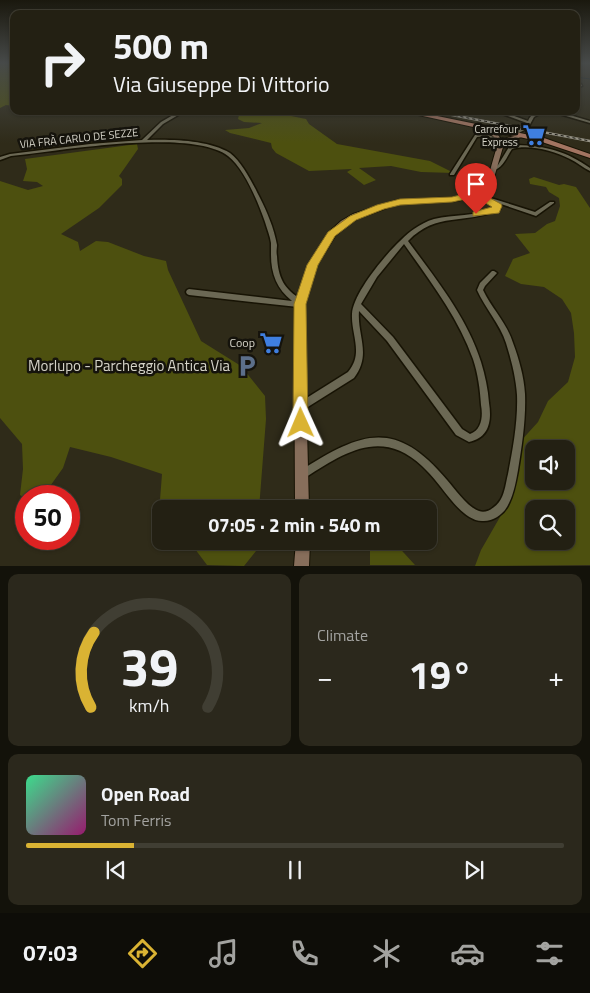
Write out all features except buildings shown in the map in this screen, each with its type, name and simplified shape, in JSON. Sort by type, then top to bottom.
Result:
[{"type":"main road","points":[[421,115],[559,144],[590,156]]},
{"type":"main road","points":[[485,128],[501,142]]},
{"type":"main road","points":[[302,500],[300,303],[308,276],[323,246],[336,230],[350,219],[396,202],[452,200],[477,194],[488,186],[505,132]]},
{"type":"main road","points":[[501,142],[518,135]]},
{"type":"main road","points":[[301,566],[302,550]]},
{"type":"street","points":[[144,141],[164,121],[175,115]]},
{"type":"street","points":[[507,115],[529,123]]},
{"type":"street","points":[[518,135],[526,128],[535,115]]},
{"type":"street","points":[[565,115],[590,122]]},
{"type":"street","points":[[452,174],[476,136],[484,135],[501,142]]},
{"type":"street","name":"VIA FRÀ CARLO DE SEZZE","points":[[0,159],[10,155],[144,141],[199,144],[221,150],[234,159],[251,183],[274,244],[274,264],[279,284],[287,294],[300,303]]},
{"type":"street","points":[[493,170],[500,166],[510,148],[517,146],[564,153],[590,170]]},
{"type":"street","points":[[300,407],[351,375],[357,368],[359,358],[356,307],[382,265],[419,228],[433,222],[496,210],[497,205],[477,194]]},
{"type":"street","points":[[489,200],[536,214],[552,203]]},
{"type":"street","points":[[357,304],[386,334],[459,432],[468,438],[478,436],[485,423],[486,407],[481,374],[473,346],[448,302],[405,241]]},
{"type":"street","points":[[302,474],[348,448],[373,441],[390,441],[404,446],[429,466],[459,501],[474,513],[480,516],[487,516],[501,508],[510,488],[521,397],[508,340],[480,290],[482,284],[494,273]]},
{"type":"street","points":[[189,292],[300,303]]},
{"type":"shaded area","points":[[0,89],[10,89],[10,106],[0,108]]},
{"type":"shaded area","points":[[239,115],[286,115],[306,119],[309,124],[337,144],[430,161],[454,173],[421,172],[391,166],[359,168],[376,180],[364,185],[347,172],[352,169],[309,171],[276,153],[271,143],[230,133],[225,130],[249,128],[262,123],[244,122],[238,119]]},
{"type":"shaded area","points":[[137,144],[138,149],[119,176],[122,179],[122,185],[99,208],[61,234],[78,242],[80,251],[96,241],[108,242],[144,256],[166,261],[168,270],[201,341],[241,366],[265,396],[266,419],[260,500],[160,500],[162,474],[111,457],[70,447],[63,468],[51,485],[21,485],[23,469],[22,444],[0,418],[0,181],[28,190],[43,186],[37,182],[23,181],[27,169],[25,159]]},
{"type":"shaded area","points":[[534,177],[559,185],[564,184],[576,187],[590,208],[590,565],[475,566],[481,550],[504,510],[519,443],[538,422],[548,401],[568,382],[575,357],[571,313],[562,299],[544,287],[521,284],[505,276],[513,259],[530,253],[515,234],[535,233],[547,224],[555,221],[560,206],[559,198],[549,192],[546,187],[530,184],[529,179]]},
{"type":"shaded area","points":[[196,550],[256,550],[244,566],[207,565]]},
{"type":"shaded area","points":[[370,550],[401,550],[415,565],[370,565]]},
{"type":"railway","points":[[452,115],[590,141]]},
{"type":"place","name":"Carrefour Express","points":[[534,135]]},
{"type":"place","name":"Coop","points":[[271,343]]},
{"type":"place","name":"Morlupo - Parcheggio Antica Via","points":[[247,366]]},
{"type":"route","points":[[301,423],[300,304],[305,284],[313,265],[332,234],[341,225],[353,218],[380,207],[400,202],[452,200],[477,194],[495,203],[498,207],[495,211],[476,214]]}]
